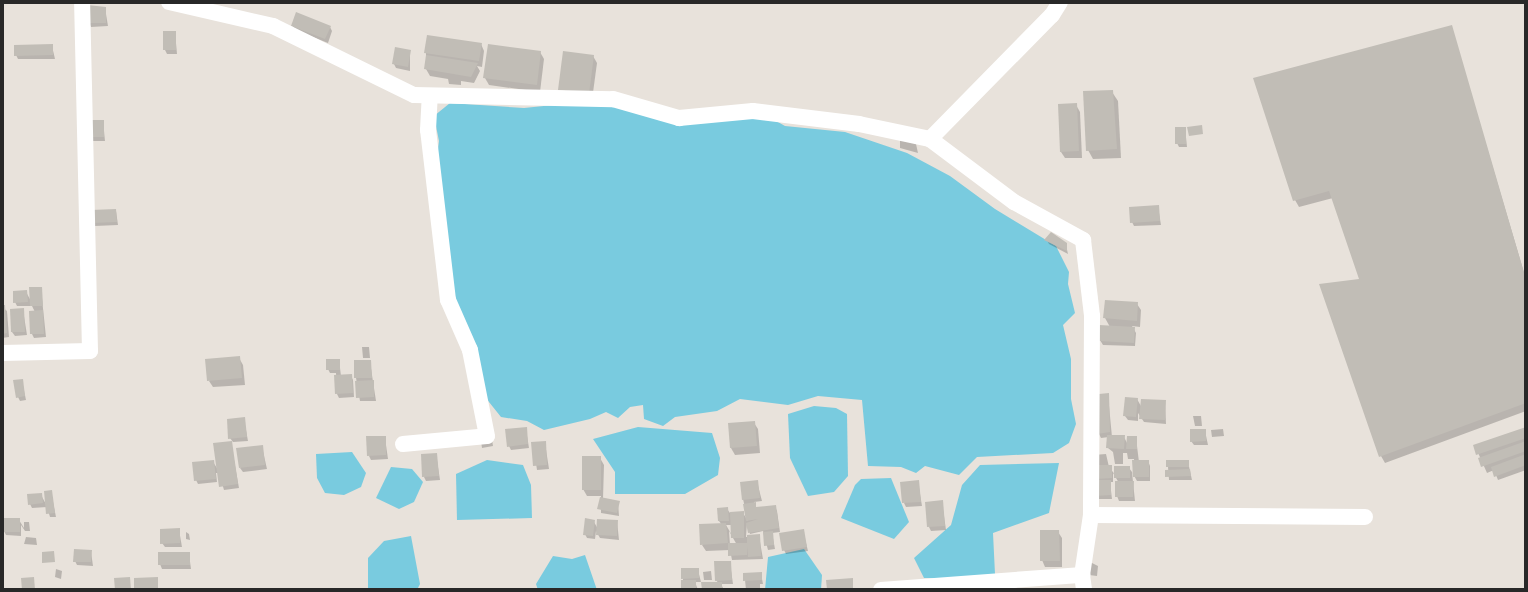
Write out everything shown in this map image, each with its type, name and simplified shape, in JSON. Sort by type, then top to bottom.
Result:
[{"type":"street","points":[[2,353],[90,351],[82,2]]},
{"type":"street","points":[[169,2],[273,26],[414,95],[613,99],[679,118],[753,111],[859,124],[930,139],[1013,202],[1083,240],[1092,316],[1091,515],[1083,583],[881,590]]},
{"type":"street","points":[[930,139],[1052,15],[1060,2]]},
{"type":"street","points":[[403,444],[487,436],[470,350],[448,300],[428,130],[430,96]]},
{"type":"street","points":[[1091,515],[1365,517]]},
{"type":"water","points":[[613,99],[683,120],[753,108],[785,126],[845,132],[907,153],[950,176],[995,209],[1056,246],[1069,272],[1068,284],[1075,313],[1063,325],[1071,359],[1071,399],[1076,424],[1069,443],[1053,453],[977,457],[959,475],[925,466],[916,473],[901,467],[868,466],[862,400],[818,396],[788,405],[740,399],[717,411],[675,417],[663,426],[644,419],[643,405],[630,407],[618,418],[606,412],[590,419],[544,430],[527,421],[501,417],[485,397],[454,305],[436,165],[439,141],[434,116],[450,103],[524,108]]},
{"type":"water","points":[[814,406],[836,408],[847,414],[848,476],[834,492],[808,496],[790,458],[788,414]]},
{"type":"water","points":[[638,427],[712,433],[720,458],[718,475],[685,494],[615,494],[615,472],[593,439]]},
{"type":"water","points":[[352,452],[366,473],[361,487],[344,495],[325,493],[317,478],[316,454]]},
{"type":"water","points":[[487,460],[523,465],[531,485],[532,518],[457,520],[456,474]]},
{"type":"water","points":[[1059,463],[1049,513],[993,533],[995,574],[979,579],[924,578],[914,558],[951,525],[962,485],[980,465]]},
{"type":"water","points":[[391,467],[412,469],[423,482],[414,502],[399,509],[376,498]]},
{"type":"water","points":[[891,478],[909,522],[894,539],[841,518],[855,485],[861,479]]},
{"type":"water","points":[[411,536],[420,584],[417,590],[368,590],[368,558],[384,541]]},
{"type":"water","points":[[804,549],[822,575],[821,590],[765,590],[768,557]]},
{"type":"water","points":[[585,555],[597,590],[538,590],[536,584],[553,556],[572,559]]},
{"type":"building","points":[[87,5],[106,7],[106,23],[87,23]]},
{"type":"building","points":[[296,12],[331,26],[325,39],[291,26]]},
{"type":"building","points":[[1452,25],[1526,280],[1526,403],[1379,457],[1319,284],[1359,279],[1329,191],[1293,201],[1253,78]]},
{"type":"building","points":[[163,31],[176,31],[176,50],[163,50]]},
{"type":"building","points":[[427,35],[482,43],[479,61],[424,53]]},
{"type":"building","points":[[53,44],[53,55],[14,56],[14,45]]},
{"type":"building","points":[[488,44],[541,51],[537,85],[483,78]]},
{"type":"building","points":[[395,47],[411,50],[408,67],[392,64]]},
{"type":"building","points":[[563,51],[594,55],[589,94],[558,90]]},
{"type":"building","points":[[426,55],[478,63],[471,77],[424,69]]},
{"type":"building","points":[[1113,90],[1117,149],[1086,151],[1083,91]]},
{"type":"building","points":[[1077,103],[1079,151],[1060,152],[1058,104]]},
{"type":"building","points":[[87,120],[104,120],[104,137],[87,137]]},
{"type":"building","points":[[1202,125],[1203,134],[1189,136],[1187,127]]},
{"type":"building","points":[[1175,127],[1186,127],[1186,144],[1175,144]]},
{"type":"building","points":[[1159,205],[1160,221],[1130,223],[1129,207]]},
{"type":"building","points":[[116,209],[117,222],[91,223],[91,210]]},
{"type":"building","points":[[1051,232],[1067,243],[1067,251],[1044,240]]},
{"type":"building","points":[[29,287],[42,287],[43,306],[30,306]]},
{"type":"building","points":[[27,290],[28,302],[13,303],[13,291]]},
{"type":"building","points":[[1105,300],[1138,302],[1137,321],[1103,318]]},
{"type":"building","points":[[2,305],[5,305],[7,333],[2,334]]},
{"type":"building","points":[[24,308],[25,332],[11,332],[10,309]]},
{"type":"building","points":[[43,310],[44,334],[30,334],[29,311]]},
{"type":"building","points":[[1099,325],[1135,327],[1134,343],[1099,341]]},
{"type":"building","points":[[240,356],[242,378],[207,381],[205,359]]},
{"type":"building","points":[[326,359],[340,359],[340,370],[326,370]]},
{"type":"building","points":[[354,360],[371,360],[372,378],[354,378]]},
{"type":"building","points":[[352,374],[353,393],[335,394],[334,375]]},
{"type":"building","points":[[23,379],[25,396],[16,398],[13,380]]},
{"type":"building","points":[[374,380],[374,397],[356,398],[355,381]]},
{"type":"building","points":[[1109,393],[1110,432],[1097,434],[1099,394]]},
{"type":"building","points":[[1125,397],[1138,398],[1136,417],[1123,416]]},
{"type":"building","points":[[1141,399],[1166,400],[1165,420],[1139,419]]},
{"type":"building","points":[[245,417],[247,437],[228,439],[227,419]]},
{"type":"building","points":[[755,421],[757,446],[730,448],[728,423]]},
{"type":"building","points":[[527,427],[528,444],[507,447],[505,429]]},
{"type":"building","points":[[1526,427],[1526,438],[1476,455],[1473,445]]},
{"type":"building","points":[[1190,429],[1206,429],[1206,441],[1190,442]]},
{"type":"building","points":[[1107,435],[1125,435],[1124,449],[1106,448]]},
{"type":"building","points":[[366,436],[386,436],[386,455],[367,456]]},
{"type":"building","points":[[1127,436],[1137,436],[1137,449],[1126,449]]},
{"type":"building","points":[[232,441],[238,484],[219,487],[213,443]]},
{"type":"building","points":[[546,441],[547,465],[533,466],[531,442]]},
{"type":"building","points":[[1526,441],[1526,451],[1481,467],[1478,458]]},
{"type":"building","points":[[263,445],[265,465],[239,468],[236,448]]},
{"type":"building","points":[[437,453],[439,476],[422,477],[421,454]]},
{"type":"building","points":[[1526,454],[1526,465],[1494,477],[1491,467]]},
{"type":"building","points":[[582,456],[601,456],[601,490],[582,490]]},
{"type":"building","points":[[214,460],[216,479],[194,481],[192,462]]},
{"type":"building","points":[[1132,460],[1149,460],[1149,477],[1133,477]]},
{"type":"building","points":[[1166,460],[1189,460],[1189,467],[1166,467]]},
{"type":"building","points":[[1096,465],[1112,465],[1112,478],[1096,479]]},
{"type":"building","points":[[1114,466],[1130,466],[1130,478],[1114,478]]},
{"type":"building","points":[[1190,469],[1191,476],[1165,477],[1165,470]]},
{"type":"building","points":[[758,480],[760,498],[742,500],[740,482]]},
{"type":"building","points":[[919,480],[921,502],[902,503],[900,482]]},
{"type":"building","points":[[1095,480],[1111,480],[1111,495],[1095,496]]},
{"type":"building","points":[[1115,481],[1134,481],[1133,497],[1115,497]]},
{"type":"building","points":[[52,490],[55,513],[46,514],[44,491]]},
{"type":"building","points":[[42,493],[43,503],[28,505],[27,494]]},
{"type":"building","points":[[600,497],[620,501],[617,513],[597,509]]},
{"type":"building","points":[[943,500],[945,526],[927,527],[925,502]]},
{"type":"building","points":[[756,502],[756,507],[776,505],[779,528],[748,533],[746,523],[758,519],[746,521],[743,504]]},
{"type":"building","points":[[728,507],[729,521],[718,521],[717,508]]},
{"type":"building","points":[[744,511],[744,538],[731,538],[730,512]]},
{"type":"building","points":[[2,518],[20,518],[20,532],[2,532]]},
{"type":"building","points":[[585,518],[595,520],[593,536],[583,535]]},
{"type":"building","points":[[597,519],[618,520],[617,536],[596,535]]},
{"type":"building","points":[[726,523],[728,543],[700,545],[699,524]]},
{"type":"building","points":[[180,528],[180,543],[160,544],[160,529]]},
{"type":"building","points":[[804,529],[807,547],[782,551],[779,533]]},
{"type":"building","points":[[1040,530],[1059,530],[1060,561],[1040,561]]},
{"type":"building","points":[[773,531],[774,545],[764,546],[763,532]]},
{"type":"building","points":[[760,534],[761,556],[748,557],[747,546],[747,555],[728,556],[728,543],[747,543],[747,535]]},
{"type":"building","points":[[74,549],[92,550],[91,562],[73,562]]},
{"type":"building","points":[[54,551],[55,562],[42,563],[42,552]]},
{"type":"building","points":[[158,552],[190,552],[190,565],[158,565]]},
{"type":"building","points":[[714,561],[731,561],[732,580],[715,581]]},
{"type":"building","points":[[681,568],[699,568],[699,578],[681,579]]},
{"type":"building","points":[[762,572],[762,580],[743,581],[743,573]]},
{"type":"building","points":[[34,577],[35,590],[22,590],[21,578]]},
{"type":"building","points":[[130,577],[131,590],[115,590],[114,578]]},
{"type":"building","points":[[158,577],[158,590],[134,590],[134,578]]},
{"type":"building","points":[[853,578],[853,590],[827,590],[826,580]]},
{"type":"building","points":[[681,580],[696,580],[696,589],[681,590]]},
{"type":"building","points":[[701,582],[722,582],[722,590],[702,590]]}]
